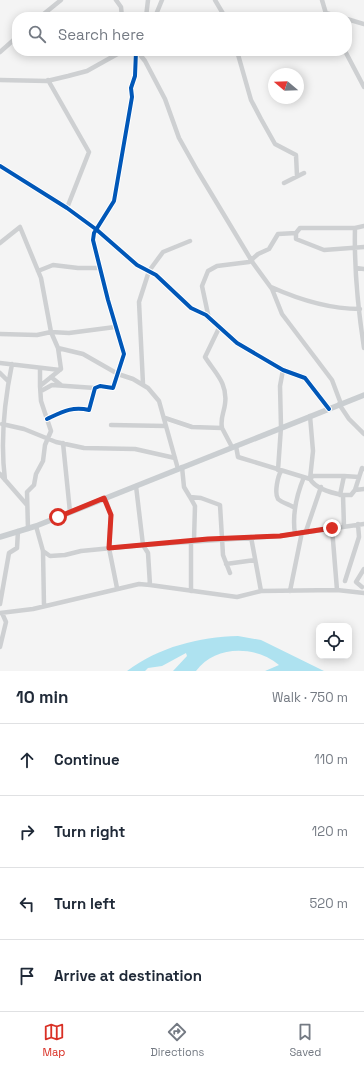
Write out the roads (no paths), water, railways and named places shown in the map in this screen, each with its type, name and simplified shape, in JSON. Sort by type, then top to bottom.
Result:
[{"type":"main road","points":[[0,537],[36,526],[364,395]]},
{"type":"street","points":[[46,12],[61,0]]},
{"type":"street","points":[[116,0],[121,7],[122,12]]},
{"type":"street","points":[[147,12],[148,0]]},
{"type":"street","points":[[157,12],[162,0]]},
{"type":"street","points":[[216,0],[222,12]]},
{"type":"street","points":[[322,0],[325,12]]},
{"type":"street","points":[[352,20],[364,24]]},
{"type":"street","points":[[0,52],[12,41]]},
{"type":"street","points":[[0,80],[48,80],[87,71],[114,56]]},
{"type":"street","points":[[40,388],[52,385],[95,388],[100,386],[113,388],[124,356],[119,332],[115,327],[93,240],[97,230],[114,201],[131,103],[131,88],[135,76],[137,56]]},
{"type":"street","points":[[141,56],[165,99],[179,138],[197,170],[270,287],[282,314],[332,380],[340,404],[349,419],[364,434]]},
{"type":"street","points":[[238,56],[251,100],[261,119],[276,144],[296,155],[297,176]]},
{"type":"street","points":[[348,56],[364,87]]},
{"type":"street","points":[[48,80],[89,152],[67,208]]},
{"type":"street","points":[[0,166],[67,208],[97,230],[137,265],[156,274],[192,308],[209,319],[237,343],[283,370],[305,378],[329,408]]},
{"type":"street","points":[[284,183],[304,173]]},
{"type":"street","points":[[364,226],[355,228],[300,228],[296,233],[296,239],[320,250],[364,246]]},
{"type":"street","points":[[0,243],[20,227],[41,278],[51,332],[58,348],[60,370]]},
{"type":"street","points":[[355,228],[357,286],[362,312],[364,348]]},
{"type":"street","points":[[209,319],[202,286],[208,271],[217,266],[249,262],[258,254],[269,249],[274,238],[278,234],[288,232],[296,233]]},
{"type":"street","points":[[143,384],[139,302],[149,271],[163,252],[190,241]]},
{"type":"street","points":[[38,271],[53,265],[78,268],[100,268]]},
{"type":"street","points":[[356,268],[364,269]]},
{"type":"street","points":[[357,286],[364,286]]},
{"type":"street","points":[[270,287],[297,298],[330,307],[362,312]]},
{"type":"street","points":[[0,334],[38,335],[51,332],[69,333],[115,327]]},
{"type":"street","points":[[219,328],[205,357],[222,379],[226,390],[225,404],[220,420],[222,428],[234,447],[238,457],[280,471],[310,478],[313,476],[359,477]]},
{"type":"street","points":[[58,348],[83,354],[112,369],[118,374],[143,384],[159,401],[175,458],[180,468],[184,487],[195,506],[192,541],[191,591]]},
{"type":"street","points":[[0,362],[60,370]]},
{"type":"street","points":[[5,480],[1,458],[2,405],[12,364]]},
{"type":"street","points":[[28,529],[27,492],[34,485],[38,469],[43,461],[45,445],[51,431],[41,401],[40,368]]},
{"type":"street","points":[[40,388],[60,370]]},
{"type":"street","points":[[283,370],[280,402],[280,471],[276,480],[277,496],[279,499],[295,508]]},
{"type":"street","points":[[0,373],[8,381]]},
{"type":"street","points":[[51,377],[63,386]]},
{"type":"street","points":[[46,419],[66,410],[80,407],[88,410],[95,388]]},
{"type":"street","points":[[310,416],[313,451],[310,478],[313,483],[321,488],[341,495],[351,495],[362,468],[364,469]]},
{"type":"street","points":[[165,418],[192,427],[222,428]]},
{"type":"street","points":[[2,424],[24,429],[63,443],[84,448],[135,449],[175,458]]},
{"type":"street","points":[[112,425],[166,426]]},
{"type":"street","points":[[63,443],[70,512]]},
{"type":"street","points":[[0,474],[27,506]]},
{"type":"street","points":[[344,476],[341,495],[344,527]]},
{"type":"street","points":[[295,534],[295,508],[298,492],[304,477]]},
{"type":"street","points":[[136,486],[143,545],[148,554],[150,585]]},
{"type":"street","points":[[290,591],[304,532],[321,488]]},
{"type":"street","points":[[354,490],[364,490]]},
{"type":"street","points":[[190,497],[201,498],[220,505],[223,555],[230,573]]},
{"type":"street","points":[[104,498],[111,515],[109,548],[117,588]]},
{"type":"street","points":[[345,581],[359,537],[358,524]]},
{"type":"street","points":[[43,552],[50,556],[58,556],[109,548],[222,538],[295,534],[364,524]]},
{"type":"street","points":[[36,526],[43,552],[44,606]]},
{"type":"street","points":[[332,528],[337,590]]},
{"type":"street","points":[[0,604],[9,553],[17,548],[18,531]]},
{"type":"street","points":[[251,537],[261,591]]},
{"type":"street","points":[[226,564],[255,560]]},
{"type":"street","points":[[0,647],[6,622],[1,613],[15,612],[44,606],[117,588],[139,584],[237,597],[261,591],[337,590],[362,593],[363,586],[356,582],[364,569]]},
{"type":"water","points":[[238,636],[261,640],[324,671],[265,671],[279,665],[269,658],[259,654],[247,651],[236,651],[224,652],[214,656],[204,662],[196,671],[173,671],[187,656],[186,653],[162,666],[148,668],[145,671],[127,671],[152,656],[180,645],[194,641]]}]
